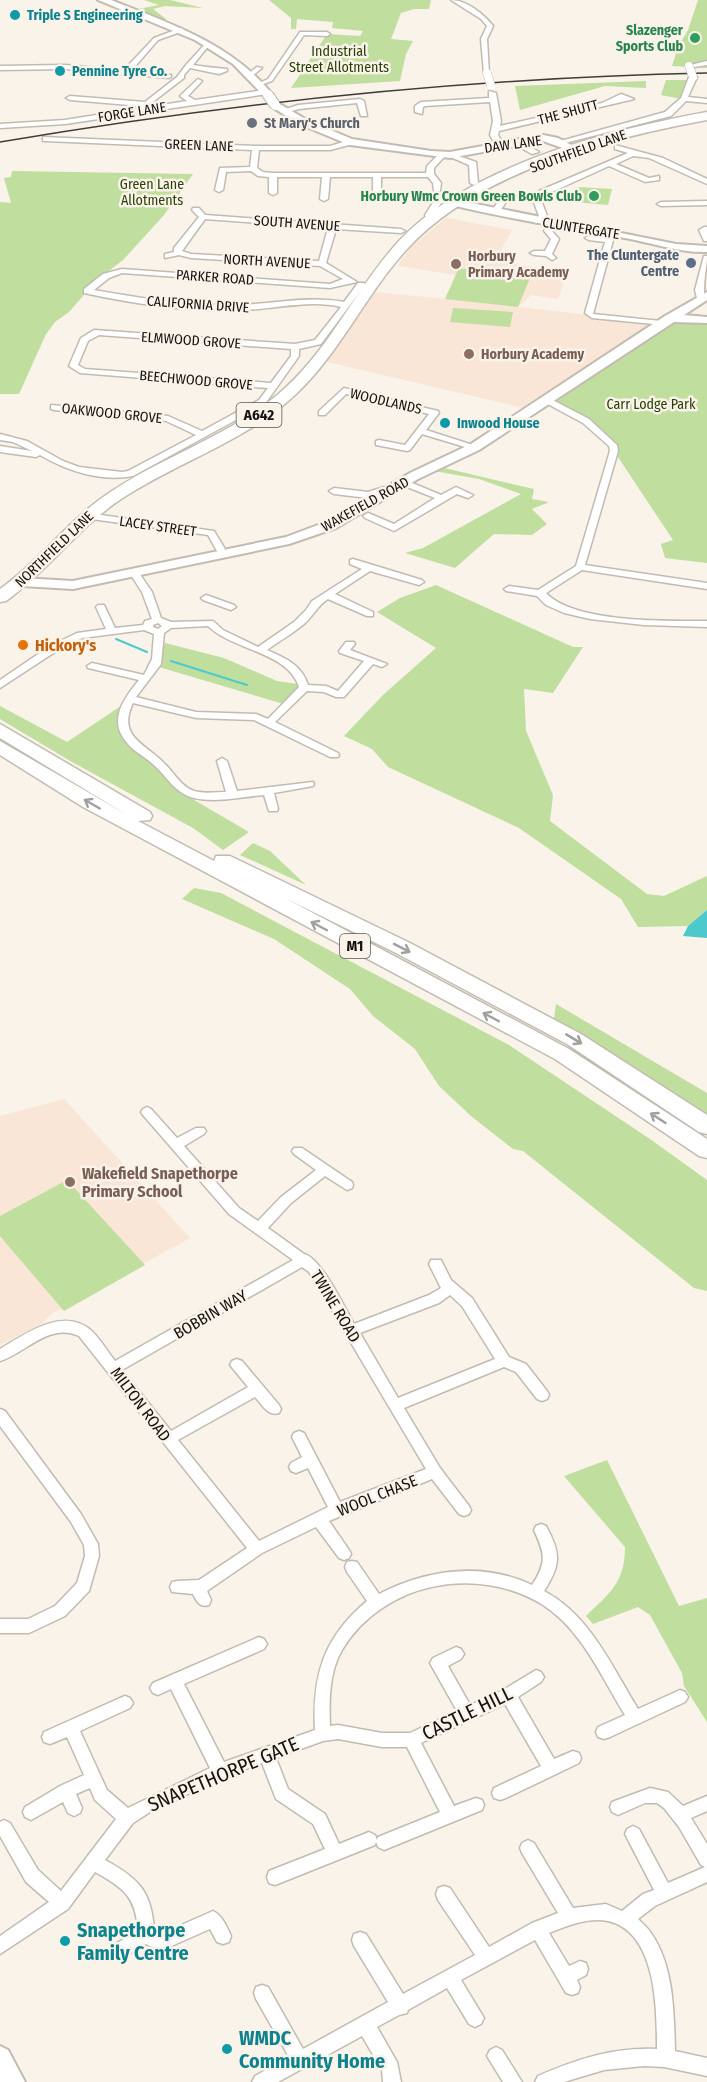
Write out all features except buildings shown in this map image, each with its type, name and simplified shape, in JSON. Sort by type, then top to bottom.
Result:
[{"type":"highway","name":"SOUTHFIELD LANE","points":[[456,202],[574,149],[655,125],[707,116]]},
{"type":"highway","name":"NORTHFIELD LANE","points":[[0,597],[22,582],[87,516],[199,441],[244,425],[290,393],[319,360],[364,287],[428,220],[456,202]]},
{"type":"highway","name":"M1","points":[[0,730],[101,792],[194,845],[402,948],[574,1039],[707,1126]]},
{"type":"highway","name":"M1","points":[[0,747],[90,803],[562,1054],[707,1150]]},
{"type":"street","points":[[103,0],[141,17],[181,30],[207,44],[236,62],[279,108],[360,101],[364,114]]},
{"type":"street","points":[[454,0],[483,18],[490,26],[484,39],[487,73],[497,121],[494,135],[499,144]]},
{"type":"street","points":[[126,72],[156,39],[181,30]]},
{"type":"street","points":[[264,90],[302,33],[327,34]]},
{"type":"street","points":[[70,98],[146,105],[182,77],[180,76],[207,44]]},
{"type":"street","points":[[707,63],[690,66],[693,77],[684,99],[707,101]]},
{"type":"street","points":[[188,66],[219,72],[225,70]]},
{"type":"street","points":[[0,68],[65,67],[168,76]]},
{"type":"street","points":[[250,75],[259,68]]},
{"type":"street","points":[[193,102],[184,96],[198,81]]},
{"type":"street","name":"FORGE LANE","points":[[0,126],[65,122],[146,105],[193,102],[264,90]]},
{"type":"street","name":"SOUTHFIELD LANE","points":[[561,142],[668,114],[684,99]]},
{"type":"street","points":[[419,112],[419,106],[424,104],[492,100]]},
{"type":"street","name":"THE SHUTT","points":[[496,129],[522,125],[605,103]]},
{"type":"street","name":"DAW LANE","points":[[279,108],[350,142],[446,155],[473,164],[474,183]]},
{"type":"street","name":"DAW LANE","points":[[446,155],[515,141],[543,138],[561,142],[574,149]]},
{"type":"street","name":"GREEN LANE","points":[[46,139],[256,148],[330,148],[350,142]]},
{"type":"street","points":[[515,141],[535,152]]},
{"type":"street","points":[[618,147],[632,151],[632,153]]},
{"type":"street","points":[[253,169],[256,148]]},
{"type":"street","points":[[538,221],[543,216],[537,200],[538,196],[632,153],[658,159],[707,182]]},
{"type":"street","points":[[437,189],[437,183],[430,174],[430,168],[446,155]]},
{"type":"street","points":[[610,164],[648,180],[656,178]]},
{"type":"street","points":[[219,190],[223,170],[253,169],[261,174],[273,175],[430,174]]},
{"type":"street","points":[[273,175],[273,193]]},
{"type":"street","points":[[324,199],[326,175]]},
{"type":"street","points":[[377,175],[377,199]]},
{"type":"street","points":[[495,212],[504,199]]},
{"type":"street","points":[[429,215],[439,201],[456,202]]},
{"type":"street","name":"CLUNTERGATE","points":[[456,202],[610,237],[681,248],[707,249]]},
{"type":"street","points":[[661,204],[704,202]]},
{"type":"street","points":[[179,253],[177,250],[203,217],[196,210]]},
{"type":"street","name":"SOUTH AVENUE","points":[[203,217],[402,231]]},
{"type":"street","points":[[534,253],[550,256],[555,239],[548,231],[553,224]]},
{"type":"street","points":[[322,264],[333,226]]},
{"type":"street","points":[[702,228],[707,249],[699,290],[704,297]]},
{"type":"street","points":[[589,238],[610,237],[590,314],[665,321],[707,320]]},
{"type":"street","name":"NORTH AVENUE","points":[[168,256],[179,253],[191,256],[322,264],[364,287]]},
{"type":"street","name":"PARKER ROAD","points":[[87,291],[106,276],[122,271],[330,286],[349,280]]},
{"type":"street","name":"NORTHFIELD LANE","points":[[46,456],[71,467],[124,475],[199,441],[262,402],[295,356],[295,347],[318,342],[345,305],[364,287]]},
{"type":"street","name":"CALIFORNIA DRIVE","points":[[87,291],[169,304],[218,308],[253,309],[319,302],[345,305]]},
{"type":"street","name":"WAKEFIELD ROAD","points":[[22,582],[73,585],[307,535],[332,525],[440,462],[475,447],[704,297]]},
{"type":"street","name":"ELMWOOD GROVE","points":[[88,336],[97,332],[295,347]]},
{"type":"street","name":"BEECHWOOD GROVE","points":[[88,336],[73,366],[83,371],[273,386]]},
{"type":"street","name":"WOODLANDS","points":[[322,413],[344,391],[435,413],[407,448],[385,442]]},
{"type":"street","points":[[508,589],[540,593],[580,567],[606,483],[613,445],[586,421],[547,400]]},
{"type":"street","name":"OAKWOOD GROVE","points":[[54,407],[168,419],[199,441]]},
{"type":"street","name":"WOODLANDS","points":[[420,431],[475,447]]},
{"type":"street","points":[[0,437],[14,440],[46,456]]},
{"type":"street","points":[[0,449],[46,456]]},
{"type":"street","points":[[405,483],[442,498]]},
{"type":"street","points":[[334,491],[368,495],[384,490],[392,491]]},
{"type":"street","points":[[368,516],[394,528],[456,490],[468,495]]},
{"type":"street","name":"LACEY STREET","points":[[87,516],[211,533],[220,549]]},
{"type":"street","points":[[353,562],[415,581],[418,571]]},
{"type":"street","points":[[580,567],[707,586]]},
{"type":"street","points":[[259,651],[294,621],[312,610],[315,603],[369,568]]},
{"type":"street","points":[[134,572],[147,592],[157,620]]},
{"type":"street","points":[[540,593],[541,597],[558,608],[588,618],[707,624]]},
{"type":"street","points":[[328,595],[370,614]]},
{"type":"street","points":[[0,685],[72,638],[88,633],[147,627],[164,628],[210,622],[227,606],[206,598]]},
{"type":"street","points":[[101,607],[112,631]]},
{"type":"street","points":[[147,627],[150,621],[166,622],[157,658],[146,679],[131,699],[123,717],[124,728],[136,747],[164,768],[187,792],[201,797],[309,784]]},
{"type":"street","points":[[210,622],[214,629],[231,640],[294,668],[302,676],[304,688]]},
{"type":"street","points":[[350,644],[344,651],[382,664]]},
{"type":"street","points":[[270,722],[304,688],[326,689],[340,695],[371,660]]},
{"type":"street","points":[[92,666],[146,679]]},
{"type":"street","points":[[131,699],[183,713],[243,715],[270,722],[331,758],[342,746]]},
{"type":"street","points":[[222,761],[226,794]]},
{"type":"street","points":[[268,790],[273,809]]},
{"type":"street","name":"TWINE ROAD","points":[[147,1112],[234,1211],[305,1259],[319,1274],[435,1472],[464,1510]]},
{"type":"street","points":[[176,1145],[200,1131]]},
{"type":"street","points":[[298,1152],[347,1185]]},
{"type":"street","points":[[259,1229],[286,1200],[324,1170]]},
{"type":"street","name":"BOBBIN WAY","points":[[114,1368],[305,1259]]},
{"type":"street","points":[[436,1264],[450,1289],[467,1302],[504,1361],[521,1368],[542,1395]]},
{"type":"street","points":[[351,1331],[434,1299],[450,1289]]},
{"type":"street","name":"MILTON ROAD","points":[[0,1356],[53,1327],[78,1328],[84,1332],[257,1549]]},
{"type":"street","points":[[396,1405],[504,1361]]},
{"type":"street","points":[[237,1365],[274,1409]]},
{"type":"street","points":[[168,1439],[257,1389]]},
{"type":"street","points":[[0,1415],[76,1518],[91,1544],[92,1556],[84,1586],[60,1611],[29,1626],[0,1626]]},
{"type":"street","points":[[299,1437],[337,1510]]},
{"type":"street","points":[[296,1467],[311,1460]]},
{"type":"street","name":"WOOL CHASE","points":[[177,1587],[200,1594],[257,1549],[337,1510],[435,1472]]},
{"type":"street","name":"WOOL CHASE","points":[[319,1519],[376,1602]]},
{"type":"street","points":[[535,1592],[549,1571],[552,1549],[541,1530]]},
{"type":"street","points":[[323,1734],[323,1696],[327,1669],[336,1645],[361,1615],[376,1602],[422,1583],[446,1577],[471,1576],[518,1584],[552,1602],[574,1624],[635,1717]]},
{"type":"street","points":[[158,1688],[259,1644]]},
{"type":"street","points":[[456,1654],[438,1663],[467,1714]]},
{"type":"street","name":"CASTLE HILL","points":[[323,1734],[338,1732],[382,1740],[411,1740],[508,1695],[536,1677]]},
{"type":"street","points":[[175,1681],[220,1771]]},
{"type":"street","points":[[508,1695],[551,1768]]},
{"type":"street","points":[[604,1732],[680,1697]]},
{"type":"street","points":[[50,1737],[71,1729],[118,1703]]},
{"type":"street","points":[[71,1729],[101,1795],[127,1818]]},
{"type":"street","name":"SNAPETHORPE GATE","points":[[0,1946],[62,1903],[127,1818],[156,1800],[220,1771],[323,1734]]},
{"type":"street","points":[[411,1740],[451,1816]]},
{"type":"street","points":[[266,1754],[282,1794],[319,1819],[336,1854]]},
{"type":"street","points":[[500,1793],[573,1758]]},
{"type":"street","points":[[31,1812],[66,1791],[93,1779]]},
{"type":"street","points":[[66,1791],[74,1808]]},
{"type":"street","points":[[618,1807],[650,1795],[666,1799],[680,1815],[707,1860]]},
{"type":"street","points":[[680,1815],[707,1803]]},
{"type":"street","points":[[275,1877],[451,1816],[476,1805]]},
{"type":"street","points":[[633,1834],[665,1894]]},
{"type":"street","points":[[5,1837],[32,1875],[62,1903]]},
{"type":"street","points":[[528,1848],[568,1914]]},
{"type":"street","points":[[94,1863],[130,1883],[140,1898],[146,1919],[146,1935]]},
{"type":"street","points":[[626,1918],[649,1900],[707,1874]]},
{"type":"street","points":[[444,1894],[487,1958]]},
{"type":"street","points":[[269,2080],[300,2060],[401,2007],[538,1929],[568,1914],[595,1912],[626,1918],[641,1930],[656,1959],[666,2013],[666,2057]]},
{"type":"street","points":[[146,1935],[160,1943],[213,1918],[223,1936]]},
{"type":"street","points":[[538,1929],[573,1977]]},
{"type":"street","points":[[123,1948],[146,1935]]},
{"type":"street","points":[[360,1940],[401,2007]]},
{"type":"street","points":[[451,1979],[475,2018]]},
{"type":"street","points":[[262,1993],[300,2060]]},
{"type":"street","points":[[366,2026],[391,2068],[392,2082]]},
{"type":"street","points":[[496,2056],[513,2082]]},
{"type":"street","points":[[544,2082],[578,2067],[621,2056],[666,2057],[707,2067]]},
{"type":"street","points":[[0,2058],[13,2082]]},
{"type":"shaded area","name":"Horbury Academy","points":[[446,218],[512,230],[495,261],[567,272],[558,299],[531,295],[518,307],[661,323],[532,410],[319,360],[374,292],[445,299],[455,275],[398,266],[411,247]]},
{"type":"shaded area","name":"Wakefield Snapethorpe Primary School","points":[[64,1099],[190,1238],[50,1315],[43,1323],[0,1345],[0,1116]]},
{"type":"green space","points":[[144,0],[170,0],[203,8],[165,6],[153,9],[166,19],[163,21],[133,10],[159,5]]},
{"type":"green space","name":"Industrial Street Allotments","points":[[269,0],[431,0],[429,9],[414,9],[401,13],[391,39],[413,41],[406,54],[400,81],[291,88],[327,34],[360,36],[363,31],[332,28],[333,22],[297,19],[296,29],[291,29],[291,18]]},
{"type":"green space","name":"Slazenger Sports Club","points":[[698,0],[707,0],[707,68],[672,66],[678,47],[688,30]]},
{"type":"green space","points":[[666,80],[688,80],[682,99],[661,95]]},
{"type":"green space","points":[[646,81],[646,88],[605,86],[520,110],[515,86]]},
{"type":"green space","name":"Green Lane Allotments","points":[[12,171],[193,174],[164,215],[123,260],[96,281],[69,312],[55,322],[46,334],[19,394],[0,394],[0,202],[11,203],[4,178],[11,177]]},
{"type":"green space","name":"Horbury Wmc Crown Green Bowls Club","points":[[579,187],[612,189],[608,205],[575,202]]},
{"type":"green space","points":[[459,268],[530,278],[518,307],[445,299]]},
{"type":"green space","points":[[453,308],[513,312],[510,327],[450,322]]},
{"type":"green space","name":"Carr Lodge Park","points":[[707,322],[707,563],[665,558],[661,544],[673,540],[614,451],[586,421],[547,400],[671,324]]},
{"type":"green space","points":[[440,467],[534,489],[532,499],[549,502],[532,509],[547,524],[532,535],[494,534],[455,568],[405,553],[423,548],[521,494],[479,479],[434,471]]},
{"type":"green space","points":[[436,585],[573,647],[583,647],[553,693],[524,689],[526,731],[553,795],[550,821],[647,894],[664,896],[707,876],[707,910],[688,926],[638,927],[621,899],[519,828],[388,767],[372,749],[344,736],[383,695],[436,648],[377,612],[400,598]]},
{"type":"green space","points":[[165,643],[224,658],[277,681],[304,685],[287,705],[159,667]]},
{"type":"green space","points":[[0,706],[67,742],[121,706],[120,723],[131,748],[159,769],[177,790],[249,832],[223,850],[193,828],[72,762],[0,719]]},
{"type":"green space","points":[[253,843],[270,851],[306,885],[240,855]]},
{"type":"green space","points":[[194,888],[221,893],[509,1045],[707,1180],[707,1291],[694,1288],[523,1151],[513,1149],[471,1116],[439,1086],[415,1049],[373,1016],[350,989],[274,939],[182,899]]},
{"type":"green space","points":[[556,1004],[707,1093],[707,1116],[554,1019]]},
{"type":"green space","points":[[67,1180],[145,1265],[64,1311],[0,1236],[0,1216]]},
{"type":"green space","points":[[607,1460],[679,1606],[707,1598],[707,1722],[684,1686],[682,1673],[650,1615],[638,1607],[593,1624],[586,1616],[609,1593],[619,1578],[625,1547],[564,1476]]},
{"type":"water","points":[[707,910],[707,938],[683,936],[688,926]]},
{"type":"waterway","points":[[116,639],[147,652]]},
{"type":"waterway","points":[[171,661],[247,685]]},
{"type":"railway","points":[[0,142],[176,115],[352,94],[529,80],[707,73]]},
{"type":"place","name":"Triple S Engineering","points":[[15,15]]},
{"type":"place","name":"Slazenger Sports Club","points":[[695,38]]},
{"type":"place","name":"Pennine Tyre Co.","points":[[60,71]]},
{"type":"place","name":"St Mary's Church","points":[[252,123]]},
{"type":"place","name":"Horbury Wmc Crown Green Bowls Club","points":[[594,196]]},
{"type":"place","name":"The Cluntergate Centre","points":[[691,263]]},
{"type":"place","name":"Horbury Primary Academy","points":[[456,264]]},
{"type":"place","name":"Horbury Academy","points":[[469,354]]},
{"type":"place","name":"Inwood House","points":[[445,423]]},
{"type":"place","name":"Hickory's","points":[[23,645]]},
{"type":"place","name":"Wakefield Snapethorpe Primary School","points":[[70,1182]]},
{"type":"place","name":"Snapethorpe Family Centre","points":[[65,1941]]},
{"type":"place","name":"WMDC Community Home","points":[[227,2049]]}]
